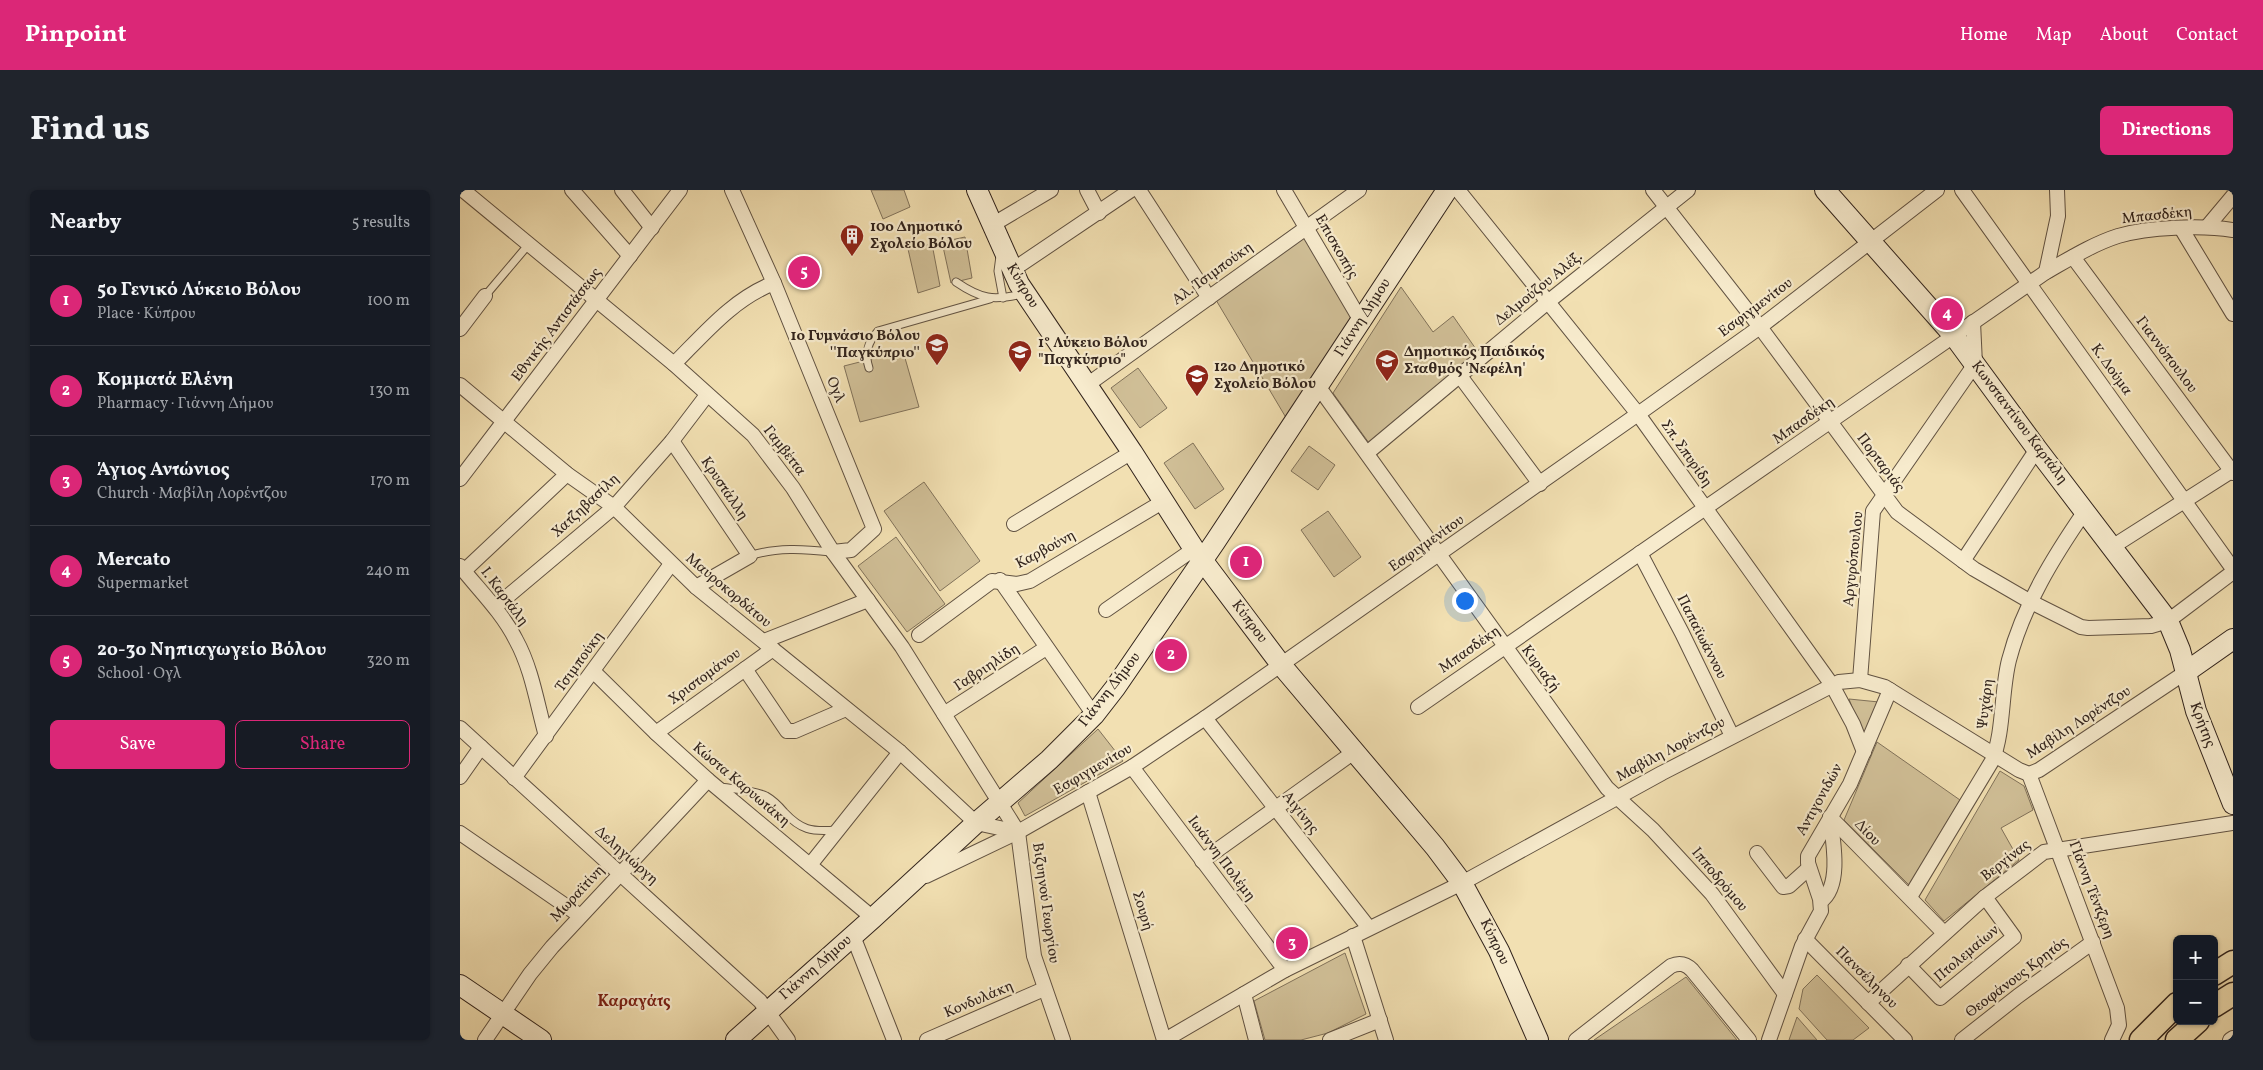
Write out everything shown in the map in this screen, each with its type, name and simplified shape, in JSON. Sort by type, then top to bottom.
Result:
[{"type":"main road","points":[[2218,971],[2233,962]]},
{"type":"main road","points":[[2218,1003],[2233,994]]},
{"type":"main road","points":[[2141,1040],[2173,1008]]},
{"type":"main road","points":[[2177,1040],[2194,1025]]},
{"type":"street","name":"Γαμβέττα","points":[[463,190],[674,364],[752,435],[771,458],[833,552],[902,647],[1001,802]]},
{"type":"street","points":[[572,190],[630,256]]},
{"type":"street","points":[[622,190],[652,228]]},
{"type":"street","name":"Εθνικής Αντιστάσεως","points":[[460,479],[680,190]]},
{"type":"street","name":"Ογλ","points":[[732,190],[774,283],[874,528],[851,550],[833,552]]},
{"type":"street","name":"Κύπρου","points":[[977,190],[1011,271],[1199,554],[1282,666],[1435,847],[1462,883],[1499,951],[1538,1040]]},
{"type":"street","points":[[992,225],[1051,190]]},
{"type":"street","points":[[1087,190],[1099,213]]},
{"type":"street","points":[[1011,271],[1131,190]]},
{"type":"street","points":[[1139,190],[1209,298]]},
{"type":"street","name":"Επισκοπής","points":[[1284,190],[1360,321]]},
{"type":"street","name":"Αλ. Τσιμπούκη","points":[[1087,385],[1359,190]]},
{"type":"street","name":"Γιάννη Δήμου","points":[[736,1040],[976,823],[1049,760],[1094,715],[1199,554],[1318,386],[1447,190]]},
{"type":"street","name":"Σπ. Σπυρίδη","points":[[1458,190],[1638,414],[1832,685],[1853,724],[1864,752]]},
{"type":"street","name":"Πορταριάς","points":[[1653,190],[1760,327],[1884,495],[1904,517],[1963,561],[2031,602],[2075,624],[2088,628],[2151,626],[2168,621]]},
{"type":"street","name":"Δελμούζου Αλέξ.","points":[[1367,453],[1549,301],[1688,190]]},
{"type":"street","name":"Κωνσταντίνου Καρτάλη","points":[[1826,190],[1954,336],[2036,449],[2168,621],[2178,642],[2186,672]]},
{"type":"street","name":"Εσφιγμενίτου","points":[[910,884],[1018,832],[1132,767],[1282,666],[1760,327],[1937,190]]},
{"type":"street","name":"Κ. Δούμα","points":[[1962,190],[2233,571]]},
{"type":"street","points":[[2046,272],[2058,216],[2058,190]]},
{"type":"street","points":[[2207,227],[2233,196]]},
{"type":"street","name":"Μπασδέκη","points":[[1418,707],[2046,272],[2073,257],[2124,235],[2181,228],[2207,227],[2233,230]]},
{"type":"street","points":[[2181,228],[2233,314]]},
{"type":"street","name":"Γιαννόπουλου","points":[[2073,257],[2232,471]]},
{"type":"street","points":[[674,364],[736,304],[749,294],[774,283]]},
{"type":"street","points":[[460,329],[485,296]]},
{"type":"street","points":[[1973,322],[1975,364]]},
{"type":"street","name":"Αργυρόπουλου","points":[[1860,680],[1872,517],[1884,495],[1975,364]]},
{"type":"street","points":[[1460,376],[1540,484]]},
{"type":"street","name":"Μαυροκορδάτου","points":[[460,385],[567,474],[614,507],[696,587],[900,752],[976,823]]},
{"type":"street","name":"Κυριαζή","points":[[1318,386],[1440,554],[1504,647],[1616,798]]},
{"type":"street","name":"Χατζηβασίλη","points":[[496,608],[614,507],[672,441],[707,395]]},
{"type":"street","name":"Κρυστάλλη","points":[[672,441],[750,556]]},
{"type":"street","points":[[1963,561],[2036,449]]},
{"type":"street","points":[[1014,524],[1132,452]]},
{"type":"street","points":[[2112,547],[2232,471]]},
{"type":"street","points":[[462,569],[567,474]]},
{"type":"street","name":"Καρβούνη","points":[[919,635],[992,581],[1000,580],[1017,584],[1035,578],[1164,501]]},
{"type":"street","name":"Ψυχάρη","points":[[1910,897],[1994,755],[2009,659],[2031,602],[2067,537],[2085,512]]},
{"type":"street","name":"Παπαϊωάννου","points":[[1640,553],[1682,633],[1732,736]]},
{"type":"street","points":[[1106,610],[1199,554]]},
{"type":"street","points":[[696,587],[750,556]]},
{"type":"street","name":"Τσιμπούκη","points":[[514,778],[594,672],[671,564]]},
{"type":"street","name":"Ι. Καρτάλη","points":[[462,569],[496,608],[516,638],[524,656],[546,736]]},
{"type":"street","points":[[2168,621],[2233,571]]},
{"type":"street","points":[[1000,580],[1094,715]]},
{"type":"street","name":"Χριστομάνου","points":[[656,733],[745,669],[768,645],[868,600]]},
{"type":"street","points":[[2186,672],[2233,639]]},
{"type":"street","name":"Γαβριηλίδη","points":[[944,714],[1046,648]]},
{"type":"street","points":[[745,669],[787,731],[795,731],[846,709]]},
{"type":"street","name":"Κώστα Καρυωτάκη","points":[[594,672],[656,733],[712,784],[873,918]]},
{"type":"street","name":"Μαβίλη Λορέντζου","points":[[1164,1040],[1285,970],[1462,883],[1616,798],[1832,685],[1849,680],[1875,683],[1890,690],[2022,772],[2029,774],[2039,770],[2186,672]]},
{"type":"street","name":"Κρήτης","points":[[2186,672],[2196,711],[2233,804]]},
{"type":"street","name":"Αντιγονιδών","points":[[1809,868],[1808,856],[1850,784],[1890,690]]},
{"type":"street","name":"Αιγίνης","points":[[1205,718],[1369,928]]},
{"type":"street","name":"Δεληγιώργη","points":[[460,728],[621,873],[768,1010],[788,1040]]},
{"type":"street","points":[[460,777],[481,747]]},
{"type":"street","points":[[810,865],[900,752]]},
{"type":"street","points":[[1202,861],[1354,752]]},
{"type":"street","name":"Ιωάννη Πολέμη","points":[[1132,767],[1285,970]]},
{"type":"street","name":"ΓΙάννη Τέντζερη","points":[[2029,774],[2116,1003],[2119,1019],[2118,1029],[2112,1040]]},
{"type":"street","name":"Μωραϊτίνη","points":[[485,1040],[530,974],[579,915],[712,784]]},
{"type":"street","name":"Σουρή","points":[[1088,792],[1164,1040]]},
{"type":"street","name":"Ιπποδρόμου","points":[[1616,798],[1653,830],[1712,894],[1785,994]]},
{"type":"street","name":"Βιζυηνού Γεωργίου","points":[[1001,802],[1018,832],[1034,956],[1063,1040]]},
{"type":"street","name":"Δίου","points":[[1830,817],[1944,933]]},
{"type":"street","name":"Δίου","points":[[1821,901],[1830,891],[1833,874],[1830,817]]},
{"type":"street","points":[[976,823],[1018,832]]},
{"type":"street","name":"Βεργίνας","points":[[1868,1003],[1985,897],[2044,852],[2057,848],[2233,823]]},
{"type":"street","points":[[460,833],[579,915]]},
{"type":"street","points":[[1757,853],[1784,887],[1789,886],[1809,868],[1821,901],[1821,911],[1804,939],[1769,1040]]},
{"type":"street","name":"Πτολεμαίων","points":[[1908,965],[1940,998],[2014,937],[1985,897]]},
{"type":"street","points":[[853,936],[894,1040]]},
{"type":"street","points":[[1353,936],[1386,1040]]},
{"type":"street","name":"Πανσέληνου","points":[[1804,939],[1905,1040]]},
{"type":"street","name":"Θεοφάνους Κρητός","points":[[1962,1040],[2018,996],[2093,942]]},
{"type":"street","points":[[1576,1040],[1671,966],[1681,963],[1688,965],[1749,1040]]},
{"type":"street","points":[[460,985],[541,1040]]},
{"type":"street","name":"Κονδυλάκη","points":[[927,1040],[1044,989]]},
{"type":"street","points":[[1244,994],[1256,1040]]},
{"type":"street","points":[[1330,1040],[1380,1020]]},
{"type":"lane","points":[[485,296],[529,244]]},
{"type":"lane","points":[[1001,249],[998,270],[1003,298]]},
{"type":"lane","points":[[956,282],[976,295],[990,298],[1003,298],[1025,293]]},
{"type":"lane","points":[[869,368],[866,358],[870,340],[878,331],[990,298]]},
{"type":"lane","points":[[750,556],[766,551],[803,550],[833,552]]},
{"type":"lane","points":[[712,784],[766,796],[777,804],[796,824],[803,828],[820,831],[837,830]]},
{"type":"shaded area","points":[[871,190],[904,190],[910,207],[883,219]]},
{"type":"shaded area","points":[[1304,236],[1353,320],[1288,421],[1216,300]]},
{"type":"shaded area","points":[[965,237],[972,278],[951,283],[942,242]]},
{"type":"shaded area","points":[[932,244],[940,286],[918,293],[908,249]]},
{"type":"shaded area","points":[[1401,287],[1433,332],[1453,316],[1478,352],[1369,443],[1333,393]]},
{"type":"shaded area","points":[[903,351],[919,407],[860,422],[844,366]]},
{"type":"shaded area","points":[[1138,368],[1167,408],[1140,428],[1111,388]]},
{"type":"shaded area","points":[[1193,443],[1224,489],[1195,509],[1164,463]]},
{"type":"shaded area","points":[[1309,446],[1335,465],[1318,490],[1291,471]]},
{"type":"shaded area","points":[[924,482],[980,561],[940,591],[884,511]]},
{"type":"shaded area","points":[[1328,511],[1361,557],[1334,577],[1301,530]]},
{"type":"shaded area","points":[[896,537],[945,604],[907,632],[858,566]]},
{"type":"shaded area","points":[[1849,699],[1879,702],[1866,733],[1862,733]]},
{"type":"shaded area","points":[[1098,729],[1123,761],[1025,816],[1018,803]]},
{"type":"shaded area","points":[[1877,742],[1960,800],[1909,885],[1844,820]]},
{"type":"shaded area","points":[[2000,771],[2024,786],[2033,810],[2001,828],[2019,860],[1944,921],[1925,900]]},
{"type":"shaded area","points":[[1345,953],[1366,1014],[1328,1033],[1301,1040],[1265,1040],[1254,1001]]},
{"type":"shaded area","points":[[1817,975],[1869,1028],[1853,1040],[1827,1040],[1799,1009],[1803,989]]},
{"type":"shaded area","points":[[1686,977],[1737,1040],[1594,1040]]},
{"type":"shaded area","points":[[1797,1017],[1817,1040],[1789,1040]]},
{"type":"place","name":"10ο Δημοτικό Σχολείο Βόλου","points":[[852,257]]},
{"type":"place","name":"2ο-3ο Νηπιαγωγείο Βόλου","points":[[804,272]]},
{"type":"place","name":"Mercato","points":[[1947,314]]},
{"type":"place","name":"1ο Γυμνάσιο Βόλου ''Παγκύπριο''","points":[[937,366]]},
{"type":"place","name":"1° Λύκειο Βόλου \"Παγκύπριο\"","points":[[1020,373]]},
{"type":"place","name":"Δημοτικός Παιδικός Σταθμός 'Νεφέλη'","points":[[1387,382]]},
{"type":"place","name":"12ο Δημοτικό Σχολείο Βόλου","points":[[1197,397]]},
{"type":"place","name":"5ο Γενικό Λύκειο Βόλου","points":[[1246,562]]},
{"type":"place","name":"Κομματά Ελένη","points":[[1171,655]]},
{"type":"place","name":"Άγιος Αντώνιος","points":[[1292,943]]},
{"type":"district","name":"Καραγάτς","points":[[634,1002]]}]
